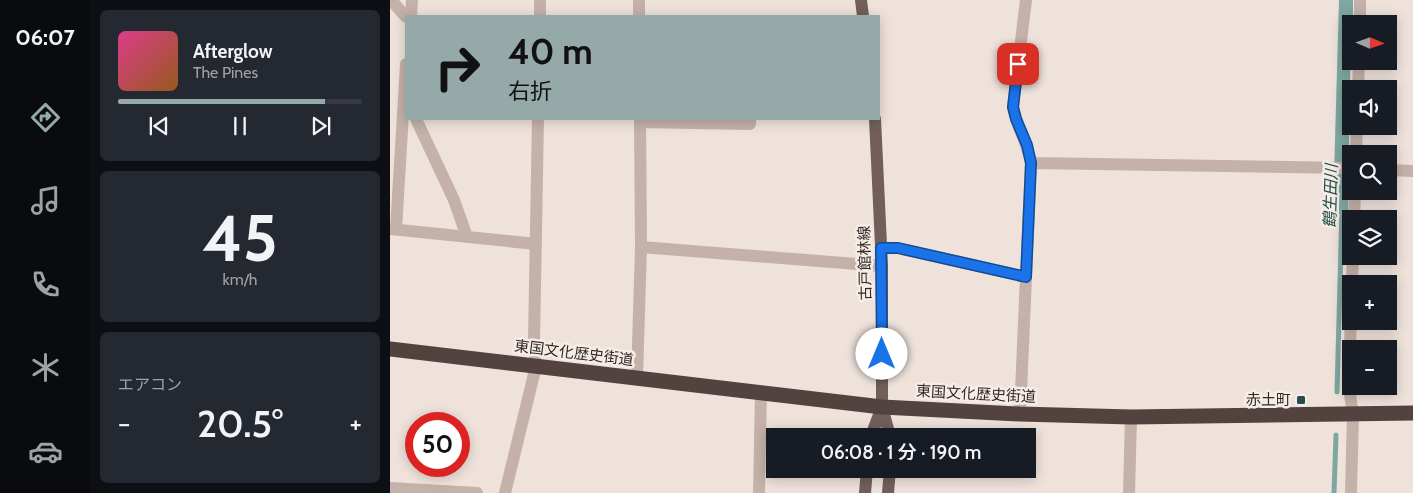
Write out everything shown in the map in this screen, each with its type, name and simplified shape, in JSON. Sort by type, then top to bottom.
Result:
[{"type":"highway","name":"東国文化歴史街道","points":[[390,349],[882,407],[1131,417],[1413,413]]},
{"type":"main road","points":[[861,0],[863,15]]},
{"type":"main road","name":"古戸館林線","points":[[875,120],[882,266],[882,407]]},
{"type":"main road","points":[[875,428],[882,407]]},
{"type":"main road","points":[[882,407],[888,428]]},
{"type":"main road","points":[[865,493],[866,478]]},
{"type":"main road","points":[[888,493],[889,478]]},
{"type":"street","points":[[391,0],[405,16]]},
{"type":"street","points":[[411,15],[412,0]]},
{"type":"street","points":[[540,0],[540,15]]},
{"type":"street","points":[[639,0],[639,15]]},
{"type":"street","points":[[1020,414],[1031,163],[1027,145],[1013,107],[1026,0]]},
{"type":"street","points":[[1360,0],[1360,15]]},
{"type":"street","points":[[405,71],[399,115],[393,229],[536,244]]},
{"type":"street","points":[[416,120],[454,200],[467,237]]},
{"type":"street","points":[[505,493],[536,366],[534,342],[538,120]]},
{"type":"street","points":[[637,378],[641,247],[640,120],[750,124],[750,120]]},
{"type":"street","points":[[1031,163],[1342,168]]},
{"type":"street","points":[[1397,170],[1413,170]]},
{"type":"street","points":[[641,247],[882,266]]},
{"type":"street","points":[[881,248],[898,248],[1026,277]]},
{"type":"street","points":[[1350,330],[1349,388],[1353,414],[1350,493]]},
{"type":"street","points":[[759,493],[761,392]]},
{"type":"street","points":[[1129,493],[1131,417]]},
{"type":"street","points":[[390,488],[477,493]]},
{"type":"water","points":[[1339,0],[1353,0],[1353,15],[1342,15],[1342,70],[1350,70],[1350,80],[1342,80],[1342,135],[1349,135],[1349,145],[1342,145],[1342,200],[1348,200],[1348,210],[1342,210],[1342,214],[1339,214],[1334,175]]},
{"type":"waterway","name":"鶴生田川","points":[[1337,392],[1342,208]]},
{"type":"waterway","name":"鶴生田川","points":[[1334,493],[1336,435]]},
{"type":"place","name":"赤土町","points":[[1301,400]]},
{"type":"route","points":[[882,354],[881,248],[898,248],[1026,277],[1031,163],[1027,145],[1013,107],[1018,64]]}]
